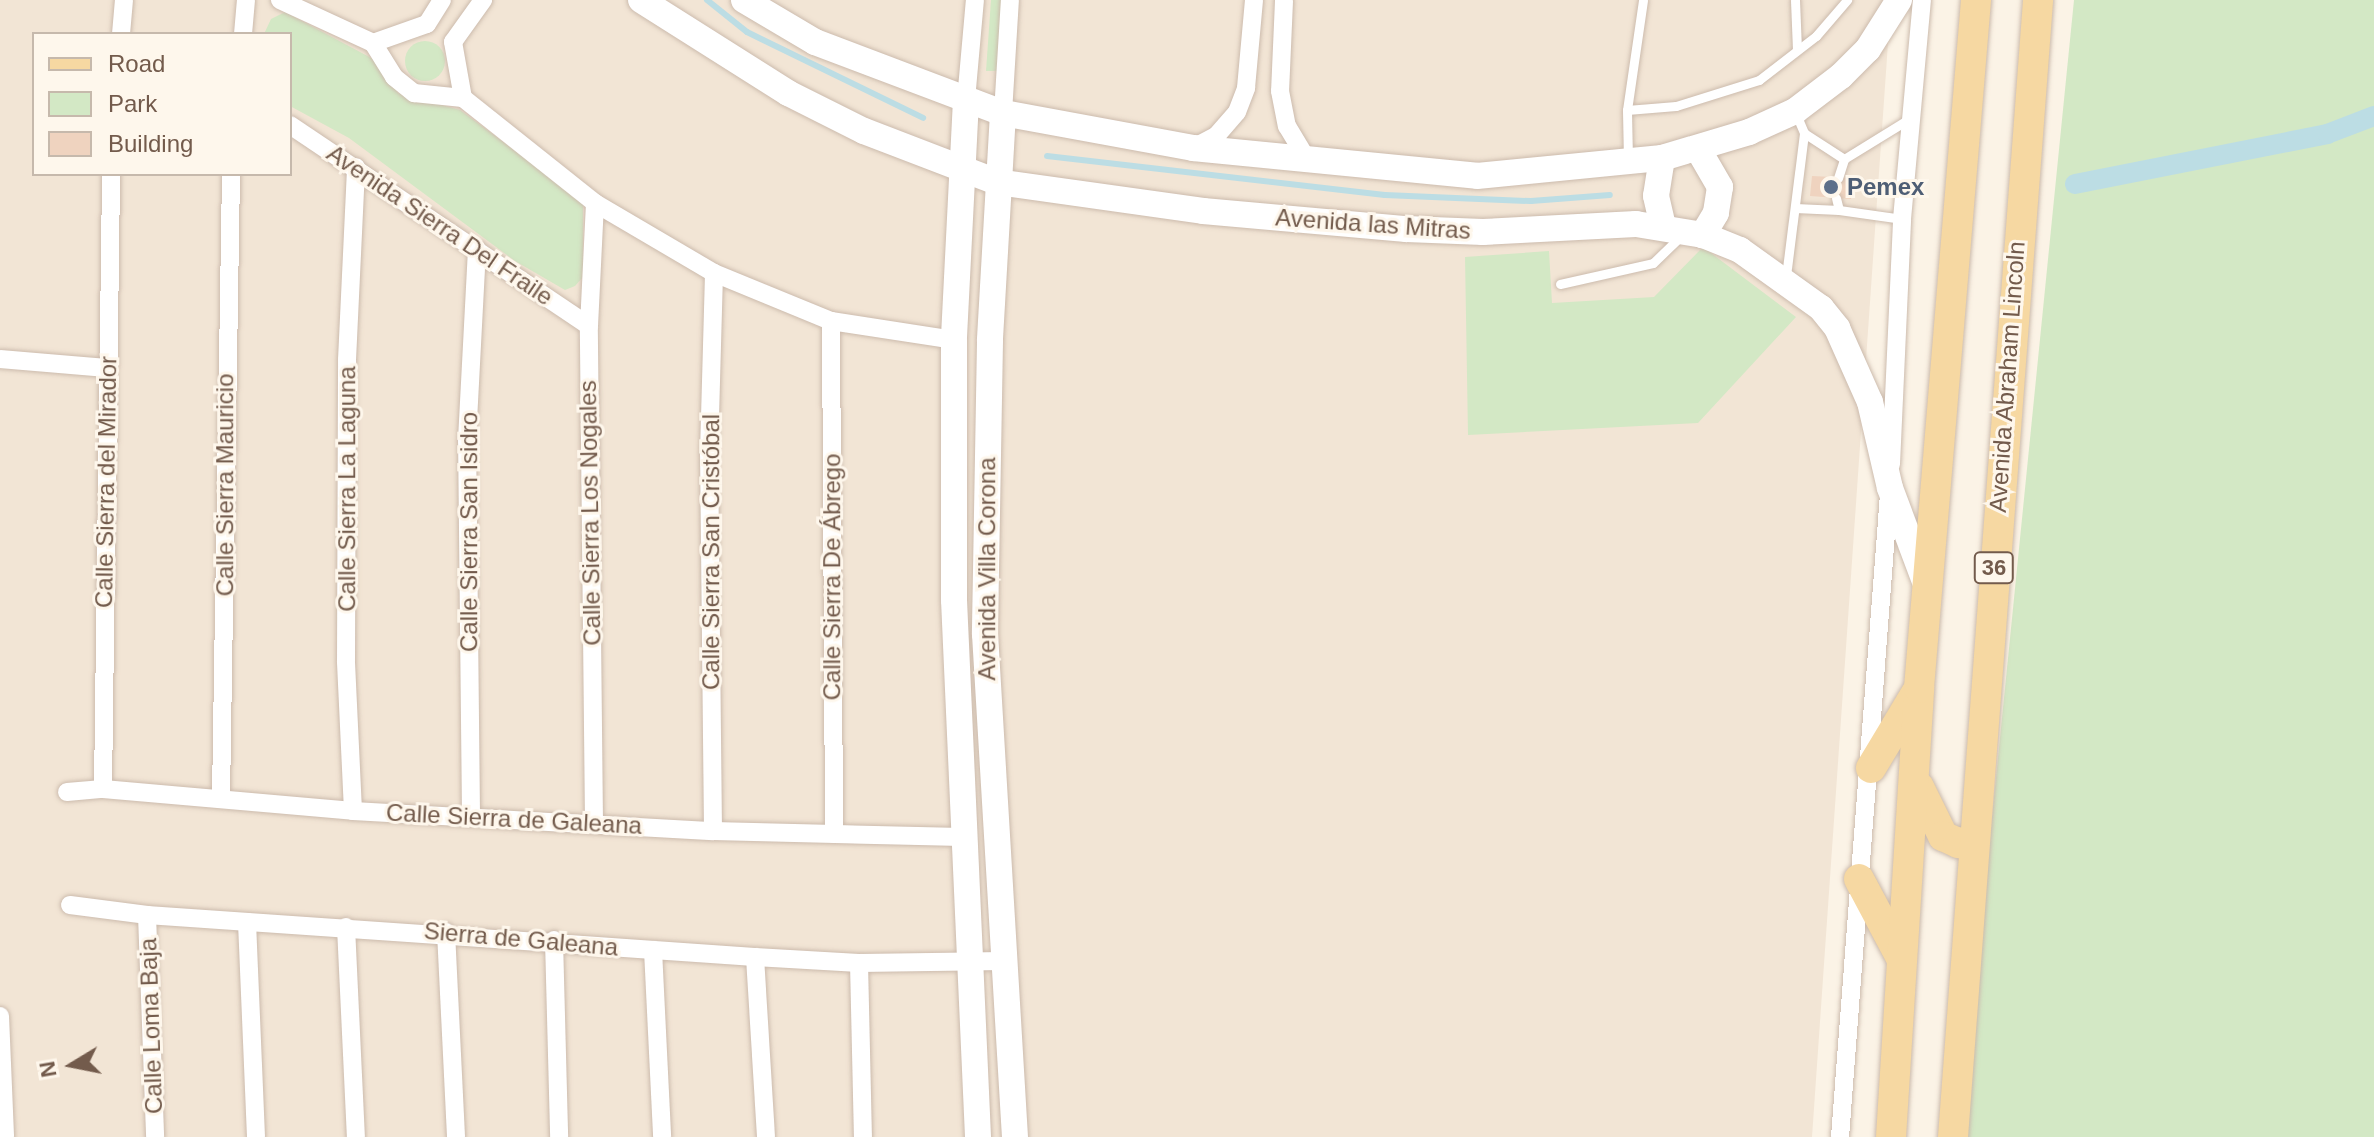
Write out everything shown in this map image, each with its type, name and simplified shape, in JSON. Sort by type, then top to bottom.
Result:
[{"type":"main road","points":[[1891,1137],[1919,688],[1930,594],[1976,0]]},
{"type":"main road","name":"Avenida Abraham Lincoln","points":[[1953,1137],[2038,0]]},
{"type":"main road","points":[[1871,768],[1919,688]]},
{"type":"main road","points":[[1915,773],[1936,829],[1952,842],[1974,841]]},
{"type":"main road","points":[[1859,879],[1901,958]]},
{"type":"main road","points":[[1956,1093],[1975,1137]]},
{"type":"street","points":[[121,32],[124,0]]},
{"type":"street","points":[[243,32],[246,0]]},
{"type":"street","points":[[280,0],[373,43],[403,86],[414,93],[463,98],[595,203],[714,273],[831,321],[954,340]]},
{"type":"street","points":[[373,43],[427,24],[442,0]]},
{"type":"street","points":[[453,42],[483,0]]},
{"type":"street","name":"Avenida las Mitras","points":[[641,0],[788,93],[964,173],[997,182],[1203,211],[1406,229],[1684,231],[1740,250],[1786,279],[1821,308],[1856,364],[1890,488],[1930,594]]},
{"type":"street","points":[[744,0],[815,42],[1003,113],[1193,148],[1477,176],[1662,158],[1800,122],[1868,49],[1899,0]]},
{"type":"street","name":"Avenida Villa Corona","points":[[975,0],[966,100],[954,340],[954,600],[962,837],[973,962],[978,1137]]},
{"type":"street","name":"Avenida Villa Corona","points":[[1010,0],[997,182],[985,634],[1015,1137]]},
{"type":"street","points":[[1193,148],[1231,123],[1246,88],[1254,0],[1285,0],[1280,91],[1287,126],[1306,158]]},
{"type":"street","points":[[1840,1137],[1859,879],[1871,768],[1890,488],[1909,119],[1922,0]]},
{"type":"street","points":[[427,24],[453,42],[463,98]]},
{"type":"street","points":[[1246,88],[1280,91]]},
{"type":"street","name":"Avenida Sierra Del Fraile","points":[[292,126],[589,326]]},
{"type":"street","points":[[1662,158],[1656,196],[1684,231],[1716,213],[1720,187],[1698,149]]},
{"type":"street","name":"Calle Sierra La Laguna","points":[[353,811],[346,661],[347,448],[356,167]]},
{"type":"street","name":"Calle Sierra del Mirador","points":[[103,789],[111,176]]},
{"type":"street","name":"Calle Sierra Mauricio","points":[[221,797],[231,176]]},
{"type":"street","name":"Calle Sierra Los Nogales","points":[[594,823],[589,326],[595,203]]},
{"type":"street","name":"Calle Sierra San Isidro","points":[[471,815],[467,440],[477,249]]},
{"type":"street","name":"Calle Sierra San Cristóbal","points":[[713,831],[709,453],[714,273]]},
{"type":"street","name":"Calle Sierra De Ábrego","points":[[831,321],[834,834]]},
{"type":"street","points":[[0,359],[107,368]]},
{"type":"street","name":"Calle Sierra de Galeana","points":[[67,792],[103,789],[353,811],[471,815],[713,831],[962,837]]},
{"type":"street","name":"Sierra de Galeana","points":[[70,905],[147,915],[446,932],[755,957],[859,963],[1004,961]]},
{"type":"street","name":"Calle Loma Baja","points":[[147,915],[155,1137]]},
{"type":"street","points":[[247,922],[256,1137]]},
{"type":"street","points":[[346,927],[356,1137]]},
{"type":"street","points":[[446,932],[456,1137]]},
{"type":"street","points":[[554,940],[559,1137]]},
{"type":"street","points":[[653,950],[662,1137]]},
{"type":"street","points":[[755,957],[766,1137]]},
{"type":"street","points":[[859,963],[863,1137]]},
{"type":"street","points":[[0,1016],[5,1137]]},
{"type":"lane","points":[[1628,163],[1627,110],[1643,0]]},
{"type":"lane","points":[[1795,0],[1797,49]]},
{"type":"lane","points":[[1627,110],[1676,106],[1759,80],[1816,36],[1847,0]]},
{"type":"lane","points":[[1838,178],[1844,159],[1909,119]]},
{"type":"lane","points":[[1800,122],[1844,159]]},
{"type":"lane","points":[[1786,279],[1795,208],[1800,122]]},
{"type":"lane","points":[[1836,198],[1839,210]]},
{"type":"lane","points":[[1795,208],[1839,210],[1902,219]]},
{"type":"lane","points":[[1560,284],[1653,263],[1684,231]]},
{"type":"shaded area","points":[[0,0],[1891,0],[1812,1137],[0,1137]]},
{"type":"green space","points":[[991,0],[1005,0],[998,71],[986,71]]},
{"type":"green space","points":[[2074,0],[2374,0],[2374,1137],[1960,1137]]},
{"type":"green space","points":[[285,12],[375,60],[398,93],[460,110],[583,201],[583,277],[575,286],[565,290],[515,261],[349,138],[292,107],[292,32],[265,32],[271,19]]},
{"type":"green space","points":[[425,41],[439,47],[445,61],[439,75],[425,81],[411,75],[405,61],[411,47]]},
{"type":"green space","points":[[1703,247],[1796,317],[1698,423],[1468,435],[1465,257],[1549,251],[1552,303],[1654,297]]},
{"type":"building","name":"Pemex","points":[[1812,176],[1852,178],[1851,199],[1810,196]]},
{"type":"waterway","points":[[707,0],[747,32],[923,118]]},
{"type":"waterway","points":[[2075,184],[2327,134],[2374,116]]},
{"type":"waterway","points":[[1047,156],[1385,195],[1531,201],[1610,195]]},
{"type":"place","name":"Pemex","points":[[1831,187]]}]
